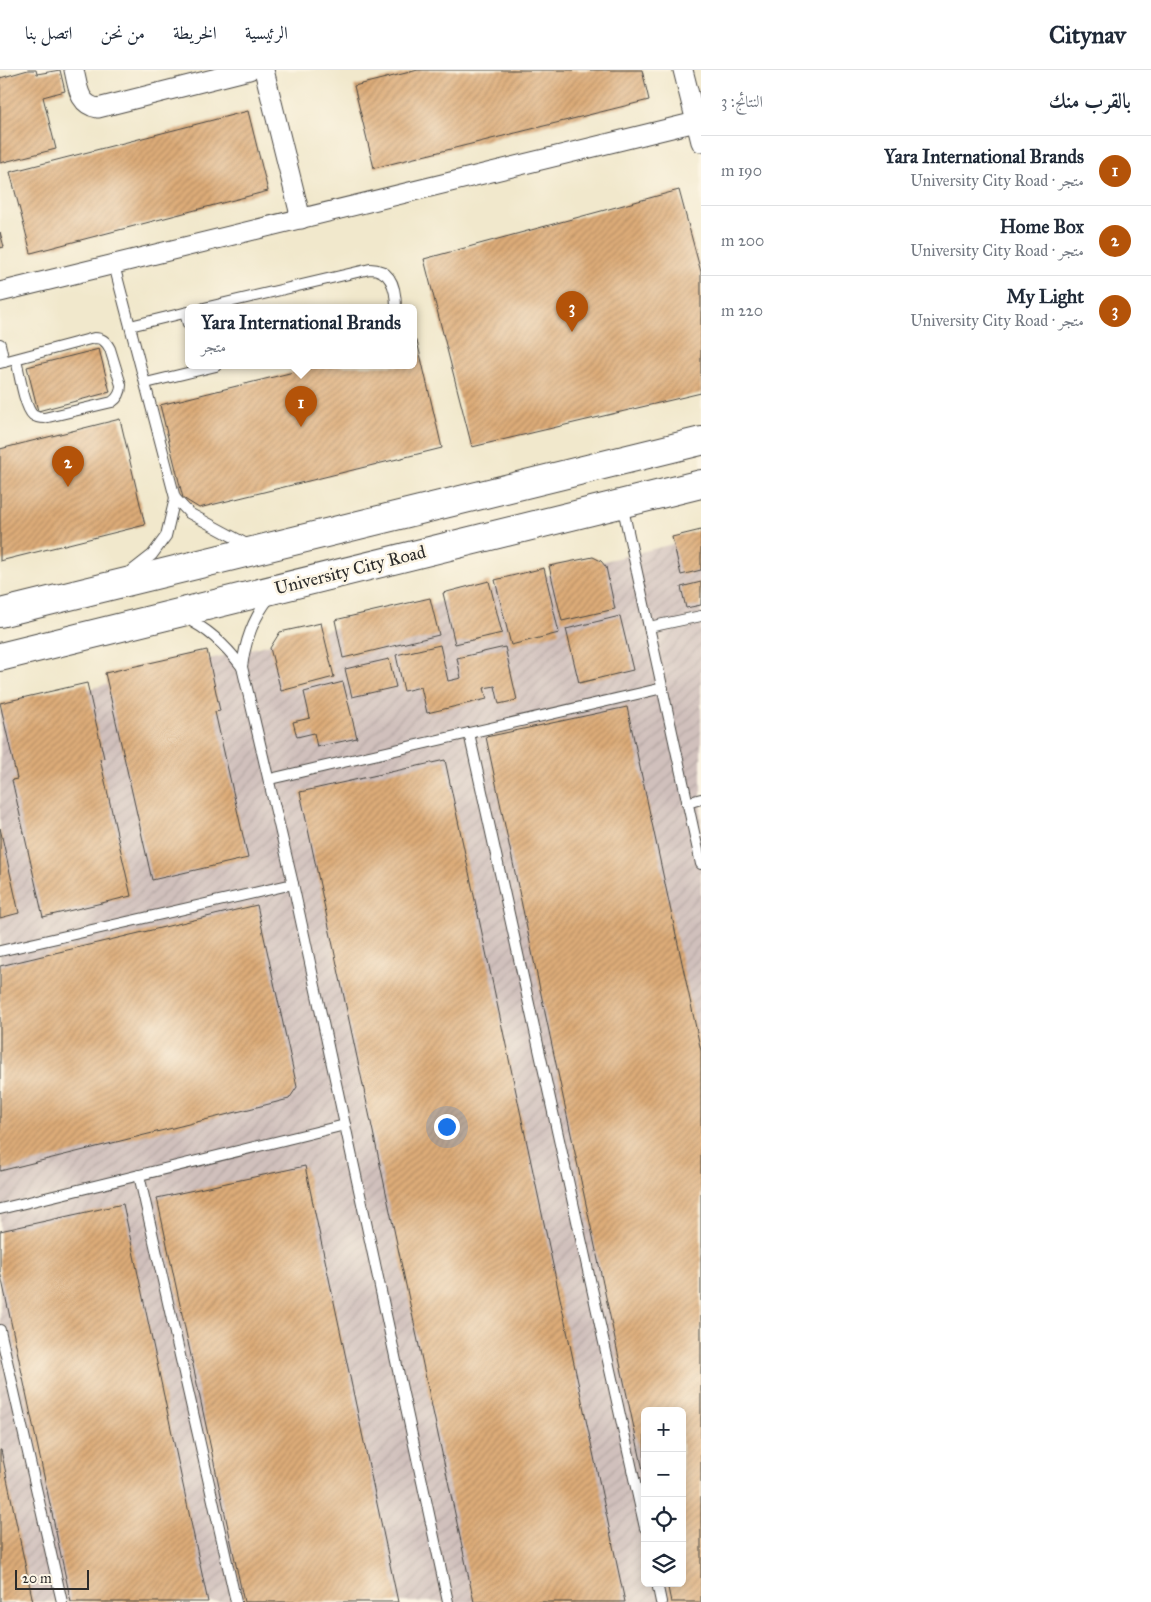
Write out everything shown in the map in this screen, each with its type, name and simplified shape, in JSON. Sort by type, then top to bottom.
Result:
[{"type":"main road","points":[[0,613],[701,441]]},
{"type":"main road","name":"University City Road","points":[[0,657],[701,484]]},
{"type":"street","points":[[74,70],[83,100],[87,105],[98,108],[249,70]]},
{"type":"street","points":[[264,70],[301,219]]},
{"type":"street","points":[[683,70],[701,142]]},
{"type":"street","points":[[0,292],[696,122]]},
{"type":"lane","points":[[114,265],[175,498],[188,513],[258,550]]},
{"type":"lane","points":[[221,304],[370,268],[377,269],[388,275],[391,280],[395,304]]},
{"type":"lane","points":[[130,326],[185,312]]},
{"type":"lane","points":[[0,344],[2,362],[99,338],[104,340],[110,349],[121,390],[112,402],[40,418],[28,409],[16,359]]},
{"type":"lane","points":[[146,383],[196,369]]},
{"type":"lane","points":[[114,585],[152,555],[166,536],[175,498]]},
{"type":"lane","points":[[622,504],[701,864]]},
{"type":"lane","points":[[242,667],[244,652],[253,623],[270,598],[281,587]]},
{"type":"lane","points":[[175,613],[191,620],[213,636],[232,653],[242,667],[294,884],[448,1602]]},
{"type":"lane","points":[[649,627],[701,616]]},
{"type":"lane","points":[[270,779],[662,688]]},
{"type":"lane","points":[[469,733],[641,1510]]},
{"type":"lane","points":[[687,803],[701,799]]},
{"type":"lane","points":[[0,951],[294,884]]},
{"type":"lane","points":[[0,1209],[345,1125]]},
{"type":"lane","points":[[139,1175],[236,1602]]},
{"type":"lane","points":[[0,1330],[62,1602]]},
{"type":"lane","points":[[658,1587],[661,1602]]},
{"type":"shaded area","points":[[701,537],[701,1602],[0,1602],[0,711]]},
{"type":"building","points":[[28,70],[36,70],[37,74],[60,70],[65,91],[43,97],[56,149],[0,163],[0,78]]},
{"type":"building","points":[[418,70],[642,70],[649,100],[374,168],[354,86]]},
{"type":"building","points":[[248,111],[268,191],[31,253],[10,172]]},
{"type":"building","points":[[679,190],[701,272],[701,393],[472,447],[424,259]]},
{"type":"building","points":[[0,232],[4,247],[0,248]]},
{"type":"building","points":[[417,341],[442,448],[199,508],[183,498],[160,405],[306,369],[417,369]]},
{"type":"building","points":[[99,349],[110,392],[38,411],[27,367]]},
{"type":"building","points":[[120,419],[145,525],[0,561],[0,449]]},
{"type":"building","points":[[701,530],[701,570],[681,575],[672,537]]},
{"type":"building","points":[[593,557],[601,561],[606,567],[615,609],[562,621],[549,566]]},
{"type":"building","points":[[544,568],[559,633],[511,645],[495,580]]},
{"type":"building","points":[[489,581],[502,633],[455,644],[443,593]]},
{"type":"building","points":[[701,582],[701,605],[686,608],[681,587]]},
{"type":"building","points":[[430,598],[439,635],[343,658],[335,620]]},
{"type":"building","points":[[620,616],[633,670],[579,683],[566,629]]},
{"type":"building","points":[[321,623],[334,677],[281,691],[270,648],[280,632]]},
{"type":"building","points":[[440,645],[448,681],[461,678],[457,658],[505,647],[517,700],[499,704],[495,686],[484,688],[487,699],[427,713],[421,687],[404,691],[396,655]]},
{"type":"building","points":[[207,650],[220,711],[215,712],[248,858],[152,880],[105,673]]},
{"type":"building","points":[[389,659],[396,687],[352,697],[345,669]]},
{"type":"building","points":[[343,682],[357,738],[317,747],[314,733],[297,737],[293,722],[310,718],[304,692]]},
{"type":"building","points":[[87,683],[104,758],[100,759],[131,896],[43,917],[12,780],[17,779],[0,703]]},
{"type":"building","points":[[627,707],[701,1051],[701,1602],[671,1602],[668,1587],[686,1587],[686,1407],[641,1407],[641,1461],[486,737]]},
{"type":"building","points":[[445,760],[625,1602],[474,1602],[300,792]]},
{"type":"building","points":[[0,828],[19,913],[0,918]]},
{"type":"building","points":[[257,905],[297,1087],[289,1099],[0,1171],[0,966]]},
{"type":"building","points":[[305,1166],[398,1602],[244,1602],[157,1198]]},
{"type":"building","points":[[123,1204],[208,1602],[71,1602],[0,1271],[0,1231]]},
{"type":"building","points":[[1,1450],[33,1602],[0,1602]]},
{"type":"place","name":"My Light","points":[[572,332]]},
{"type":"place","name":"Yara International Brands","points":[[301,427]]},
{"type":"place","name":"Home Box","points":[[68,487]]}]
